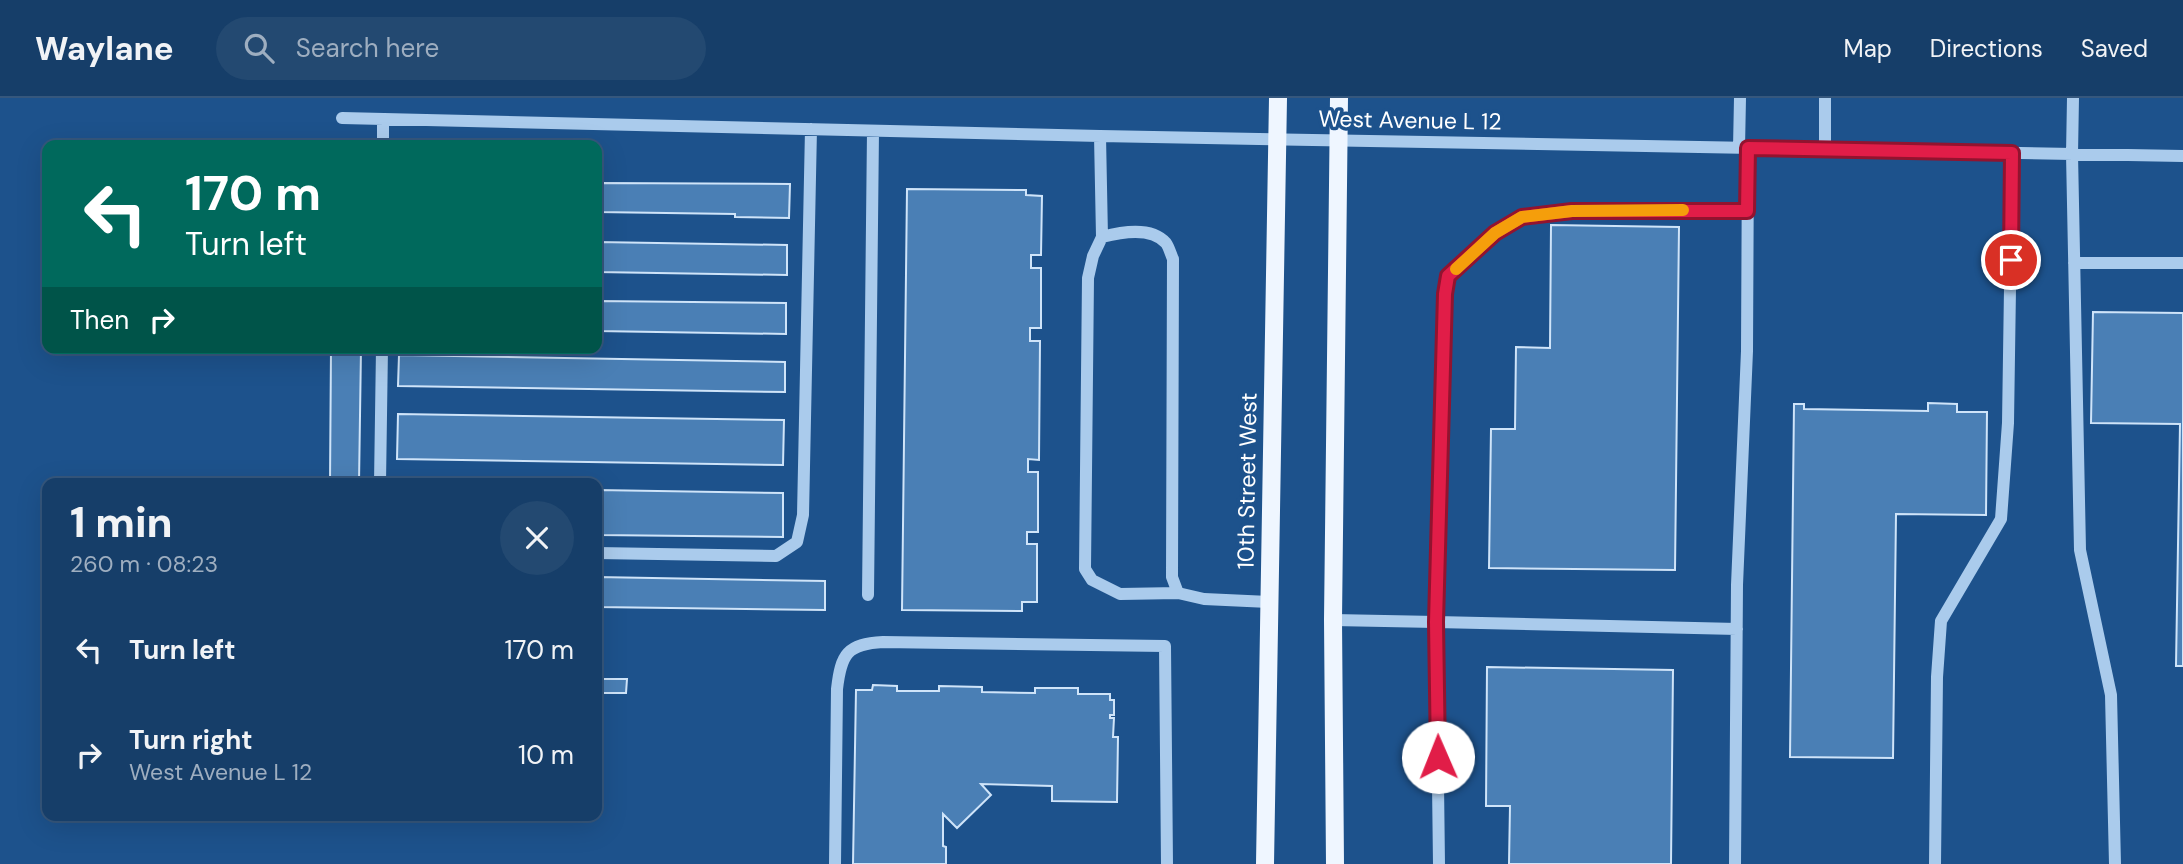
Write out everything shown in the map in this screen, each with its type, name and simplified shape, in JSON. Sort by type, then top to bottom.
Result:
[{"type":"main road","name":"10th Street West","points":[[1265,864],[1278,98]]},
{"type":"main road","points":[[1335,864],[1334,620],[1339,98]]},
{"type":"street","points":[[1735,864],[1737,629],[1746,351],[1747,211],[1740,98]]},
{"type":"street","points":[[1825,98],[1825,149]]},
{"type":"street","points":[[2073,98],[2071,154],[2080,550],[2111,695],[2115,864]]},
{"type":"street","name":"West Avenue L 12","points":[[342,118],[1100,136],[2183,156]]},
{"type":"street","points":[[383,120],[383,140]]},
{"type":"street","points":[[602,553],[776,556],[797,542],[803,515],[811,129]]},
{"type":"street","points":[[868,595],[873,131]]},
{"type":"street","points":[[1100,136],[1102,237],[1093,256],[1088,278],[1085,569],[1091,580],[1120,594],[1178,593],[1203,599],[1269,602]]},
{"type":"street","points":[[1935,864],[1937,677],[1941,621],[2001,519],[2008,423],[2012,153]]},
{"type":"street","points":[[1439,864],[1436,622],[1445,294],[1448,276],[1495,233],[1522,217],[1572,211],[1747,211]]},
{"type":"street","points":[[1102,237],[1125,231],[1148,233],[1166,243],[1173,259],[1172,577],[1178,593]]},
{"type":"street","points":[[2074,263],[2183,264]]},
{"type":"street","points":[[380,478],[382,354]]},
{"type":"street","points":[[1334,620],[1737,629]]},
{"type":"street","points":[[835,864],[839,667],[848,651],[862,643],[883,642],[1164,646],[1167,864]]},
{"type":"building","points":[[602,183],[790,184],[789,218],[735,217],[735,214],[602,212]]},
{"type":"building","points":[[907,189],[1026,190],[1026,195],[1042,196],[1041,255],[1031,255],[1031,268],[1041,268],[1041,328],[1030,328],[1030,341],[1040,341],[1039,460],[1028,459],[1028,472],[1038,472],[1038,532],[1027,532],[1027,544],[1037,544],[1037,602],[1022,602],[1022,611],[902,610]]},
{"type":"building","points":[[1551,225],[1679,227],[1675,570],[1489,568],[1491,429],[1515,429],[1516,347],[1550,348]]},
{"type":"building","points":[[602,242],[787,245],[787,275],[602,272]]},
{"type":"building","points":[[602,301],[786,303],[786,334],[602,331]]},
{"type":"building","points":[[2093,312],[2183,313],[2183,666],[2176,666],[2180,424],[2091,423]]},
{"type":"building","points":[[331,354],[361,354],[359,478],[330,478]]},
{"type":"building","points":[[399,355],[785,362],[785,392],[398,386]]},
{"type":"building","points":[[1928,403],[1957,404],[1957,412],[1987,412],[1986,515],[1896,514],[1893,758],[1790,757],[1794,404],[1804,404],[1804,409],[1928,411]]},
{"type":"building","points":[[398,414],[784,420],[783,465],[397,459]]},
{"type":"building","points":[[602,490],[783,493],[783,537],[602,535]]},
{"type":"building","points":[[602,577],[825,581],[825,610],[602,607]]},
{"type":"building","points":[[1487,667],[1673,670],[1671,864],[1509,864],[1510,806],[1486,806]]},
{"type":"building","points":[[602,679],[627,679],[626,693],[602,693]]},
{"type":"building","points":[[873,685],[897,686],[897,691],[939,691],[939,686],[982,687],[982,692],[1035,693],[1035,688],[1078,688],[1078,694],[1110,694],[1110,700],[1114,700],[1114,715],[1110,715],[1110,718],[1114,718],[1113,737],[1118,737],[1117,802],[1052,801],[1052,786],[981,784],[991,795],[957,828],[943,814],[946,864],[853,864],[856,690],[872,690]]},
{"type":"slow traffic","points":[[1456,269],[1495,233],[1522,217],[1572,211],[1683,210]]},
{"type":"route","points":[[1438,757],[1436,622],[1445,294],[1448,276],[1495,233],[1522,217],[1572,211],[1747,211],[1748,148],[2012,153],[2011,260]]}]
